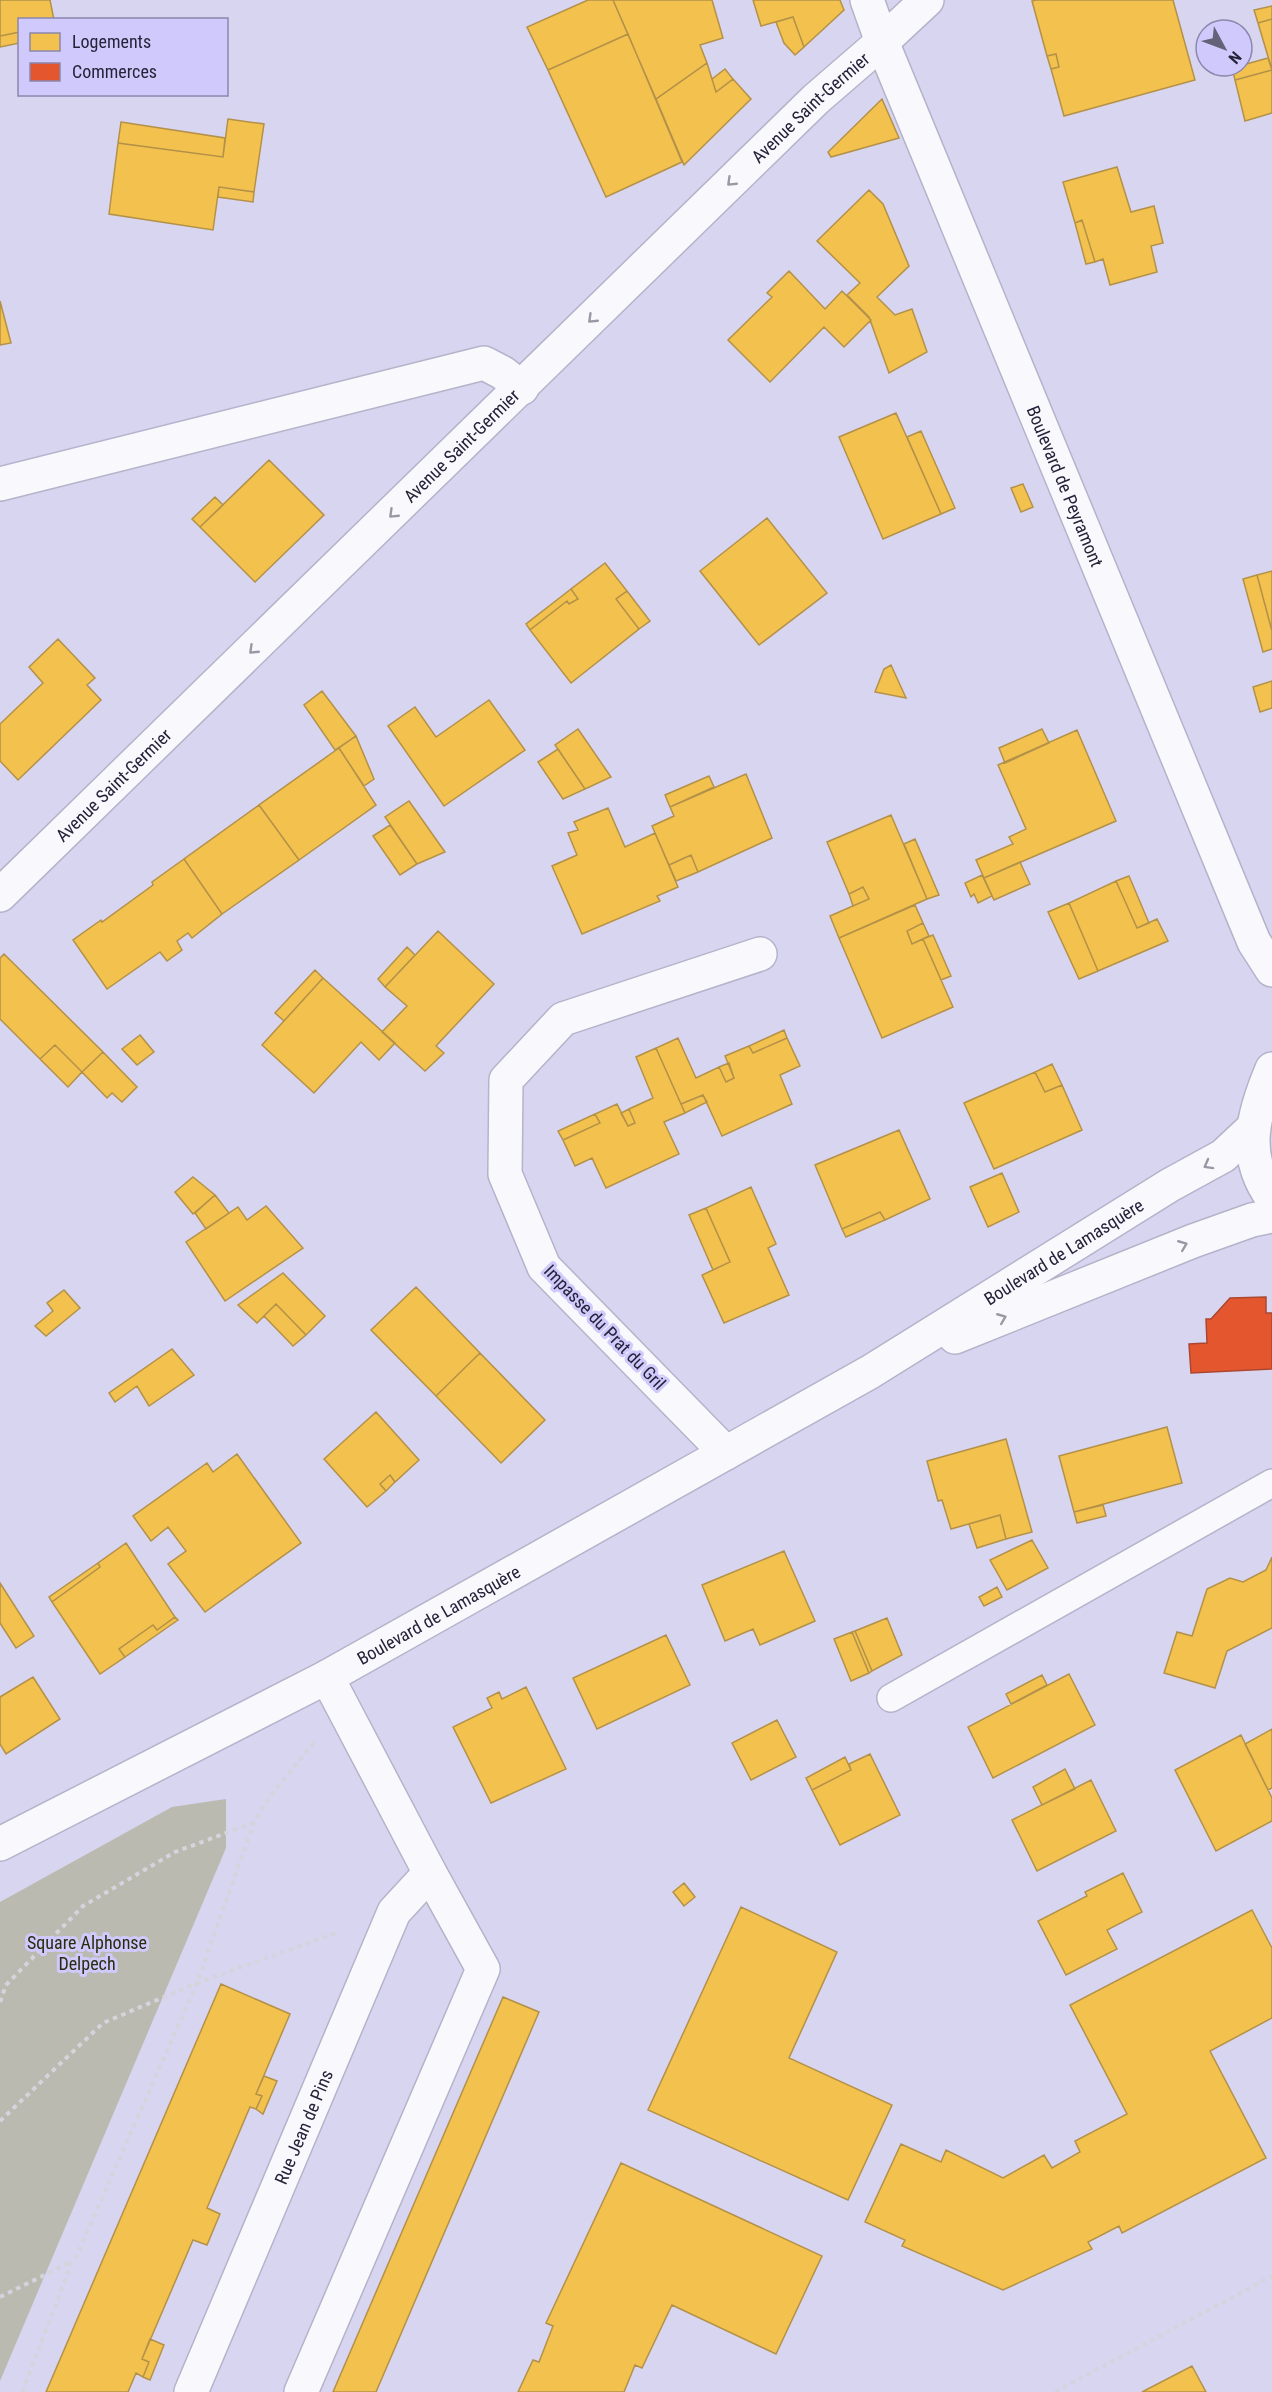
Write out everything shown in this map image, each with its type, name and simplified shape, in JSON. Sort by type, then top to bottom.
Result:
[{"type":"street","name":"Boulevard de Peyramont","points":[[867,0],[882,42],[1254,942],[1272,970]]},
{"type":"street","name":"Avenue Saint-Germier","points":[[0,895],[816,99],[927,0]]},
{"type":"street","points":[[0,484],[484,363],[503,373],[522,388]]},
{"type":"street","name":"Impasse du Prat du Gril","points":[[726,1453],[544,1267],[505,1174],[506,1080],[563,1019],[760,954]]},
{"type":"street","points":[[1272,1069],[1253,1128],[1253,1155],[1261,1180],[1272,1198]]},
{"type":"street","name":"Boulevard de Lamasquère","points":[[0,1844],[327,1677],[870,1372],[1170,1185],[1223,1156],[1253,1128]]},
{"type":"street","name":"Boulevard de Lamasquère","points":[[870,1372],[1193,1241],[1252,1220],[1272,1216]]},
{"type":"street","points":[[301,2392],[483,1969],[327,1677]]},
{"type":"street","name":"Rue Jean de Pins","points":[[191,2392],[394,1912],[430,1873]]},
{"type":"lane","points":[[891,1698],[1272,1484]]},
{"type":"path","points":[[22,2392],[72,2262],[196,1983],[254,1822],[272,1794],[343,1706]]},
{"type":"path","points":[[0,1988],[6,1985],[83,1906],[175,1851],[254,1822]]},
{"type":"path","points":[[0,2121],[103,2023],[196,1983],[394,1912]]},
{"type":"path","points":[[0,2002],[6,1985]]},
{"type":"path","points":[[0,2297],[72,2262]]},
{"type":"path","points":[[1055,2392],[1272,2276]]},
{"type":"green space","name":"Square Alphonse Delpech","points":[[226,1799],[226,1848],[0,2381],[0,1902],[172,1807]]},
{"type":"building: Logements","points":[[0,0],[50,0],[54,18],[18,18],[18,32],[0,36]]},
{"type":"building: Logements","points":[[588,0],[613,0],[628,34],[548,70],[527,27]]},
{"type":"building: Logements","points":[[613,0],[712,0],[723,38],[700,45],[707,63],[656,99]]},
{"type":"building: Logements","points":[[753,0],[840,0],[844,10],[804,47],[793,17],[761,26]]},
{"type":"building: Logements","points":[[1173,0],[1195,80],[1064,116],[1051,69],[1059,67],[1056,54],[1047,56],[1032,1]]},
{"type":"building: Logements","points":[[1272,6],[1272,19],[1258,23],[1254,10]]},
{"type":"building: Logements","points":[[793,17],[804,47],[795,55],[784,43],[776,22]]},
{"type":"building: Logements","points":[[1272,19],[1272,70],[1258,23]]},
{"type":"building: Logements","points":[[18,32],[18,43],[0,47],[0,36]]},
{"type":"building: Logements","points":[[628,34],[682,162],[606,197],[548,70]]},
{"type":"building: Logements","points":[[1056,54],[1059,67],[1051,69],[1047,56]]},
{"type":"building: Logements","points":[[1268,58],[1272,70],[1254,75],[1254,62]]},
{"type":"building: Logements","points":[[707,63],[716,92],[733,79],[751,99],[684,165],[656,99]]},
{"type":"building: Logements","points":[[725,69],[733,79],[716,92],[712,79]]},
{"type":"building: Logements","points":[[1272,70],[1272,113],[1245,121],[1235,80],[1254,78],[1254,75]]},
{"type":"building: Logements","points":[[882,99],[899,138],[831,157],[828,152]]},
{"type":"building: Logements","points":[[228,119],[264,124],[254,192],[219,187],[213,230],[109,214],[118,143],[223,157]]},
{"type":"building: Logements","points":[[121,122],[225,138],[223,157],[118,143]]},
{"type":"building: Logements","points":[[1117,167],[1131,212],[1154,206],[1163,243],[1151,246],[1157,272],[1110,285],[1103,259],[1095,262],[1082,220],[1075,223],[1063,182]]},
{"type":"building: Logements","points":[[219,187],[254,192],[253,202],[218,197]]},
{"type":"building: Logements","points":[[869,190],[883,204],[909,266],[877,297],[895,315],[912,309],[927,352],[889,373],[869,317],[847,295],[860,283],[817,241]]},
{"type":"building: Logements","points":[[1082,220],[1095,262],[1086,264],[1075,223]]},
{"type":"building: Logements","points":[[789,271],[825,309],[842,291],[871,320],[844,347],[824,327],[770,382],[728,340],[772,297],[767,293]]},
{"type":"building: Logements","points":[[0,301],[11,343],[0,345]]},
{"type":"building: Logements","points":[[896,413],[941,514],[883,539],[839,437]]},
{"type":"building: Logements","points":[[921,431],[955,508],[941,514],[907,437]]},
{"type":"building: Logements","points":[[269,460],[324,515],[255,582],[200,527]]},
{"type":"building: Logements","points":[[1023,484],[1033,507],[1021,512],[1011,488]]},
{"type":"building: Logements","points":[[215,497],[223,505],[200,527],[192,519]]},
{"type":"building: Logements","points":[[767,518],[827,593],[759,645],[700,571]]},
{"type":"building: Logements","points":[[605,563],[627,591],[616,599],[639,629],[571,683],[530,630],[567,601],[569,604],[578,599],[571,589]]},
{"type":"building: Logements","points":[[1272,571],[1272,631],[1257,575]]},
{"type":"building: Logements","points":[[1257,575],[1272,631],[1272,649],[1263,652],[1243,579]]},
{"type":"building: Logements","points":[[571,589],[578,599],[569,604],[567,601],[530,630],[526,624]]},
{"type":"building: Logements","points":[[627,591],[650,621],[639,629],[616,599]]},
{"type":"building: Logements","points":[[58,639],[95,678],[87,685],[101,700],[18,780],[0,761],[0,724],[43,683],[29,667]]},
{"type":"building: Logements","points":[[891,665],[906,698],[875,692],[884,669]]},
{"type":"building: Logements","points":[[1272,681],[1272,708],[1260,712],[1253,687]]},
{"type":"building: Logements","points":[[322,691],[356,736],[335,750],[304,705]]},
{"type":"building: Logements","points":[[489,700],[525,750],[444,806],[388,726],[415,707],[436,737]]},
{"type":"building: Logements","points":[[578,729],[611,777],[585,789],[555,745]]},
{"type":"building: Logements","points":[[1042,729],[1049,743],[1005,763],[999,748]]},
{"type":"building: Logements","points":[[1077,730],[1116,821],[984,878],[976,860],[1013,844],[1009,837],[1026,829],[998,765]]},
{"type":"building: Logements","points":[[356,736],[374,779],[364,786],[339,748]]},
{"type":"building: Logements","points":[[339,748],[376,805],[299,860],[259,805]]},
{"type":"building: Logements","points":[[558,749],[585,789],[563,799],[538,762]]},
{"type":"building: Logements","points":[[746,774],[772,838],[698,872],[691,855],[669,865],[652,826],[674,816],[670,807]]},
{"type":"building: Logements","points":[[709,776],[714,787],[670,807],[665,795]]},
{"type":"building: Logements","points":[[409,801],[445,852],[417,864],[385,817]]},
{"type":"building: Logements","points":[[259,805],[299,860],[222,914],[184,859]]},
{"type":"building: Logements","points":[[608,808],[625,847],[655,833],[678,887],[657,896],[660,901],[582,934],[552,866],[577,855],[568,833],[578,830],[574,822]]},
{"type":"building: Logements","points":[[891,815],[927,899],[839,938],[830,916],[869,899],[863,887],[849,894],[827,842]]},
{"type":"building: Logements","points":[[390,825],[417,864],[400,875],[373,836]]},
{"type":"building: Logements","points":[[915,839],[939,895],[927,899],[904,844]]},
{"type":"building: Logements","points":[[691,855],[698,872],[676,881],[669,865]]},
{"type":"building: Logements","points":[[184,859],[222,914],[192,938],[188,933],[177,941],[182,950],[167,961],[160,952],[107,989],[73,940],[153,885],[152,882]]},
{"type":"building: Logements","points":[[1020,862],[1030,884],[994,900],[984,878]]},
{"type":"building: Logements","points":[[982,875],[992,896],[978,903],[974,894],[971,897],[965,883]]},
{"type":"building: Logements","points":[[1129,876],[1149,923],[1137,928],[1116,881]]},
{"type":"building: Logements","points":[[1116,881],[1137,928],[1157,919],[1168,941],[1098,971],[1069,903]]},
{"type":"building: Logements","points":[[863,887],[869,899],[853,906],[849,894]]},
{"type":"building: Logements","points":[[1069,903],[1098,971],[1079,979],[1048,912]]},
{"type":"building: Logements","points":[[915,905],[923,923],[907,931],[912,944],[923,939],[953,1007],[882,1038],[839,938]]},
{"type":"building: Logements","points":[[923,923],[929,936],[912,944],[907,931]]},
{"type":"building: Logements","points":[[438,931],[494,984],[436,1046],[444,1053],[425,1071],[382,1032],[407,1006],[385,987]]},
{"type":"building: Logements","points":[[933,935],[951,976],[941,980],[923,939]]},
{"type":"building: Logements","points":[[407,947],[415,955],[385,987],[378,979]]},
{"type":"building: Logements","points":[[4,954],[103,1052],[82,1072],[55,1045],[40,1059],[0,1019],[0,958]]},
{"type":"building: Logements","points":[[315,970],[323,978],[284,1021],[275,1013]]},
{"type":"building: Logements","points":[[323,978],[395,1043],[379,1060],[361,1042],[314,1093],[262,1045]]},
{"type":"building: Logements","points":[[784,1030],[787,1038],[753,1053],[749,1046]]},
{"type":"building: Logements","points":[[140,1035],[154,1052],[137,1065],[122,1049]]},
{"type":"building: Logements","points":[[678,1038],[696,1078],[719,1067],[726,1082],[734,1078],[725,1056],[749,1046],[753,1053],[787,1038],[800,1066],[780,1075],[792,1104],[722,1136],[703,1095],[681,1104],[656,1048]]},
{"type":"building: Logements","points":[[55,1045],[82,1072],[68,1087],[40,1059]]},
{"type":"building: Logements","points":[[656,1048],[685,1113],[664,1122],[679,1154],[606,1188],[592,1158],[575,1166],[563,1140],[600,1123],[595,1114],[617,1104],[628,1126],[635,1123],[629,1109],[653,1098],[636,1057]]},
{"type":"building: Logements","points":[[103,1052],[137,1087],[122,1102],[112,1093],[107,1098],[82,1072]]},
{"type":"building: Logements","points":[[729,1063],[734,1078],[726,1082],[719,1067]]},
{"type":"building: Logements","points":[[1052,1064],[1062,1085],[1045,1092],[1035,1072]]},
{"type":"building: Logements","points":[[1035,1072],[1045,1092],[1062,1085],[1082,1130],[994,1169],[964,1103]]},
{"type":"building: Logements","points":[[703,1095],[707,1102],[685,1113],[681,1104]]},
{"type":"building: Logements","points":[[629,1109],[635,1123],[628,1126],[621,1113]]},
{"type":"building: Logements","points":[[595,1114],[600,1123],[563,1140],[558,1131]]},
{"type":"building: Logements","points":[[899,1130],[930,1199],[885,1220],[880,1212],[842,1229],[815,1165]]},
{"type":"building: Logements","points":[[1002,1173],[1019,1212],[988,1227],[970,1187]]},
{"type":"building: Logements","points":[[193,1177],[215,1195],[193,1214],[175,1192]]},
{"type":"building: Logements","points":[[751,1187],[776,1244],[768,1248],[789,1295],[724,1323],[702,1275],[730,1262],[706,1208]]},
{"type":"building: Logements","points":[[215,1195],[229,1213],[206,1229],[195,1213]]},
{"type":"building: Logements","points":[[266,1206],[303,1248],[225,1301],[186,1242],[238,1207],[247,1220]]},
{"type":"building: Logements","points":[[706,1208],[730,1262],[713,1270],[689,1215]]},
{"type":"building: Logements","points":[[880,1212],[885,1220],[846,1237],[842,1229]]},
{"type":"building: Logements","points":[[283,1273],[325,1316],[306,1335],[276,1304],[257,1323],[238,1305]]},
{"type":"building: Logements","points":[[416,1287],[480,1353],[436,1396],[371,1330]]},
{"type":"building: Logements","points":[[64,1290],[80,1308],[46,1336],[35,1326],[53,1311],[47,1303]]},
{"type":"building: Logements","points":[[276,1304],[306,1335],[293,1346],[264,1316]]},
{"type":"building: Logements","points":[[172,1349],[194,1375],[149,1406],[137,1386],[115,1402],[109,1393]]},
{"type":"building: Logements","points":[[480,1353],[545,1420],[501,1463],[436,1396]]},
{"type":"building: Logements","points":[[376,1412],[419,1460],[395,1482],[390,1475],[380,1484],[386,1491],[367,1507],[324,1459]]},
{"type":"building: Logements","points":[[1167,1427],[1182,1483],[1074,1512],[1059,1456]]},
{"type":"building: Logements","points":[[1006,1439],[1032,1532],[1006,1539],[1000,1515],[951,1529],[942,1500],[938,1501],[927,1461]]},
{"type":"building: Logements","points":[[237,1454],[301,1543],[205,1612],[168,1564],[186,1551],[168,1527],[151,1541],[133,1516],[207,1463],[213,1472]]},
{"type":"building: Logements","points":[[390,1475],[395,1482],[386,1491],[380,1484]]},
{"type":"building: Logements","points":[[1103,1505],[1106,1516],[1077,1523],[1074,1512]]},
{"type":"building: Logements","points":[[1000,1515],[1006,1539],[977,1548],[969,1524]]},
{"type":"building: Logements","points":[[1032,1540],[1048,1568],[1007,1590],[990,1560]]},
{"type":"building: Logements","points":[[126,1543],[175,1617],[157,1630],[153,1625],[119,1649],[125,1657],[100,1674],[52,1602],[100,1567],[98,1563]]},
{"type":"building: Logements","points":[[784,1551],[815,1621],[760,1645],[753,1629],[725,1641],[702,1585]]},
{"type":"building: Logements","points":[[1272,1557],[1272,1628],[1227,1651],[1215,1688],[1164,1673],[1177,1632],[1192,1636],[1207,1589],[1230,1578],[1243,1582],[1266,1570]]},
{"type":"building: Logements","points":[[98,1563],[100,1567],[52,1602],[49,1597]]},
{"type":"building: Logements","points":[[0,1583],[34,1636],[16,1648],[0,1623]]},
{"type":"building: Logements","points":[[997,1587],[1002,1597],[984,1606],[979,1597]]},
{"type":"building: Logements","points":[[175,1617],[178,1620],[125,1657],[119,1649],[153,1625],[157,1630]]},
{"type":"building: Logements","points":[[887,1618],[902,1655],[872,1671],[855,1631]]},
{"type":"building: Logements","points":[[855,1631],[872,1671],[869,1673],[852,1632]]},
{"type":"building: Logements","points":[[852,1632],[869,1673],[851,1681],[834,1639]]},
{"type":"building: Logements","points":[[666,1635],[690,1685],[597,1729],[573,1678]]},
{"type":"building: Logements","points":[[1069,1674],[1095,1725],[993,1778],[968,1727]]},
{"type":"building: Logements","points":[[1042,1675],[1047,1685],[1011,1704],[1006,1694]]},
{"type":"building: Logements","points":[[33,1677],[60,1719],[6,1754],[0,1744],[0,1697]]},
{"type":"building: Logements","points":[[526,1687],[566,1769],[491,1803],[453,1727],[492,1708],[487,1698],[499,1692],[502,1699]]},
{"type":"building: Logements","points":[[777,1720],[796,1757],[751,1780],[732,1743]]},
{"type":"building: Logements","points":[[1272,1729],[1272,1788],[1268,1790],[1245,1744]]},
{"type":"building: Logements","points":[[1241,1735],[1272,1798],[1272,1821],[1216,1851],[1175,1770]]},
{"type":"building: Logements","points":[[870,1754],[900,1815],[840,1845],[812,1790],[851,1770],[849,1764]]},
{"type":"building: Logements","points":[[845,1757],[851,1770],[812,1790],[806,1778]]},
{"type":"building: Logements","points":[[1065,1769],[1075,1789],[1042,1805],[1033,1787]]},
{"type":"building: Logements","points":[[1091,1780],[1116,1831],[1037,1871],[1012,1820]]},
{"type":"building: Logements","points":[[1123,1873],[1142,1912],[1107,1930],[1117,1949],[1066,1975],[1038,1921],[1087,1896],[1085,1892]]},
{"type":"building: Logements","points":[[684,1883],[695,1897],[684,1906],[673,1892]]},
{"type":"building: Logements","points":[[741,1907],[837,1952],[789,2058],[892,2105],[848,2200],[648,2110]]},
{"type":"building: Logements","points":[[1252,1910],[1272,1948],[1272,2018],[1210,2051],[1266,2158],[1122,2233],[1119,2226],[1088,2242],[1092,2249],[1003,2290],[902,2246],[905,2240],[865,2222],[901,2144],[941,2162],[946,2150],[1003,2178],[1044,2155],[1052,2168],[1080,2152],[1075,2141],[1127,2114],[1070,2005]]},
{"type":"building: Logements","points":[[221,1984],[290,2014],[256,2094],[262,2096],[256,2109],[250,2107],[207,2208],[220,2214],[207,2245],[193,2240],[142,2359],[149,2362],[143,2377],[136,2373],[128,2392],[46,2392]]},
{"type":"building: Logements","points":[[503,1997],[539,2012],[376,2392],[333,2392]]},
{"type":"building: Logements","points":[[264,2076],[277,2081],[263,2114],[256,2109],[262,2096],[256,2094]]},
{"type":"building: Logements","points":[[621,2163],[822,2256],[776,2354],[672,2305],[642,2368],[635,2365],[624,2392],[518,2392],[533,2360],[539,2362],[553,2326],[546,2323]]},
{"type":"building: Logements","points":[[150,2339],[164,2345],[150,2380],[143,2377],[149,2362],[142,2359]]},
{"type":"building: Logements","points":[[1192,2366],[1206,2392],[1142,2392]]},
{"type":"building: Commerces","points":[[1266,1297],[1266,1313],[1272,1313],[1272,1369],[1191,1373],[1189,1344],[1207,1343],[1206,1319],[1211,1319],[1230,1298]]}]
